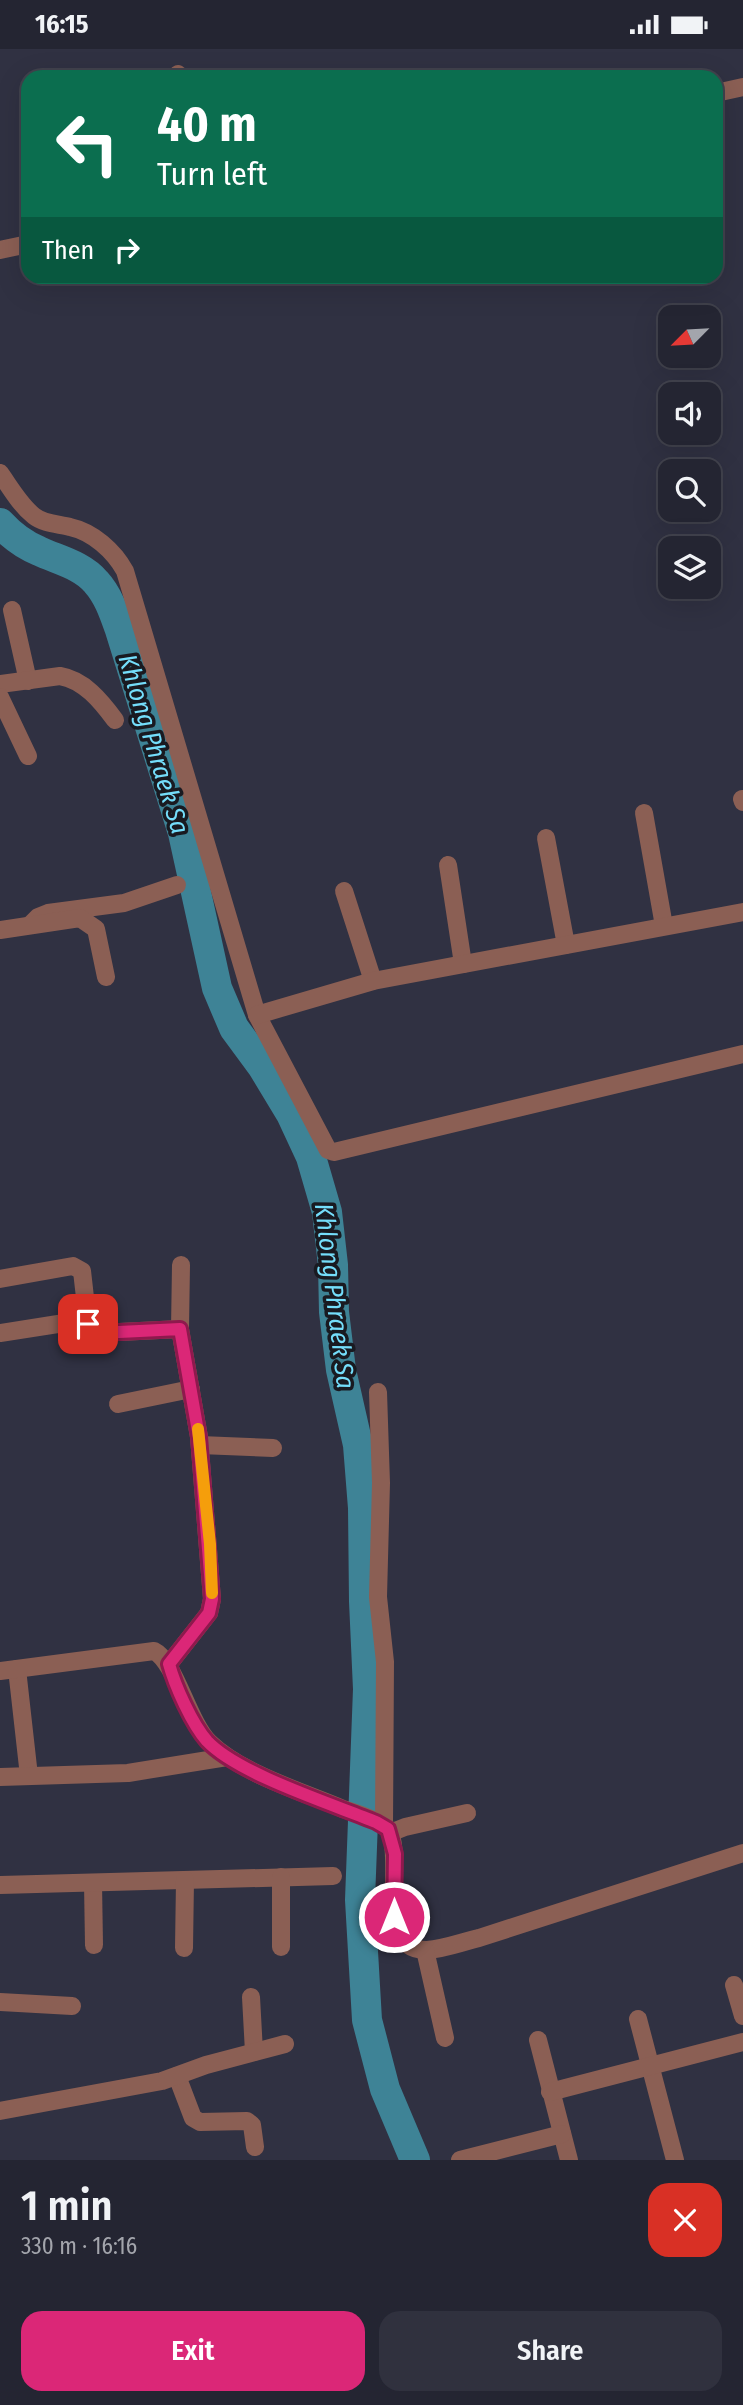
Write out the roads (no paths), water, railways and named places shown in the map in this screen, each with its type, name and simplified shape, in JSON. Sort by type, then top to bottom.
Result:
[{"type":"street","points":[[723,91],[743,87]]},
{"type":"street","points":[[0,250],[21,246]]},
{"type":"street","points":[[0,473],[36,518],[75,528],[107,547],[118,558],[125,571],[257,1015],[328,1150],[334,1152],[743,1054]]},
{"type":"street","points":[[12,610],[27,681]]},
{"type":"street","points":[[0,684],[60,676],[69,678],[91,691],[115,720]]},
{"type":"street","points":[[0,697],[28,756]]},
{"type":"street","points":[[644,814],[664,926]]},
{"type":"street","points":[[546,838],[566,945]]},
{"type":"street","points":[[448,865],[463,964]]},
{"type":"street","points":[[30,925],[38,917],[48,913],[124,903],[177,885]]},
{"type":"street","points":[[344,891],[373,981]]},
{"type":"street","points":[[257,1015],[373,981],[743,912]]},
{"type":"street","points":[[0,930],[80,918],[98,934],[106,977]]},
{"type":"street","points":[[169,1664],[209,1613],[212,1599],[200,1445],[180,1329],[181,1265]]},
{"type":"street","points":[[0,1279],[74,1266],[79,1268],[82,1271],[88,1324]]},
{"type":"street","points":[[0,1333],[77,1321],[88,1324],[99,1333],[180,1329]]},
{"type":"street","points":[[118,1404],[191,1389]]},
{"type":"street","points":[[379,1392],[381,1483],[377,1597],[384,1663],[384,1827],[395,1854],[393,1899],[397,1928],[408,1943],[425,1950],[479,1938],[743,1853]]},
{"type":"street","points":[[200,1445],[273,1448]]},
{"type":"street","points":[[29,1776],[9,1670],[154,1651],[162,1655],[169,1664],[172,1677],[207,1741],[227,1757],[279,1783],[384,1827],[405,1827],[467,1813]]},
{"type":"street","points":[[0,1777],[128,1773],[227,1757]]},
{"type":"street","points":[[0,1885],[333,1876]]},
{"type":"street","points":[[281,1877],[281,1947]]},
{"type":"street","points":[[184,1948],[185,1880]]},
{"type":"street","points":[[93,1883],[94,1945]]},
{"type":"street","points":[[425,1950],[445,2038]]},
{"type":"street","points":[[734,1985],[743,2016]]},
{"type":"street","points":[[251,1997],[254,2052]]},
{"type":"street","points":[[0,2002],[72,2006]]},
{"type":"street","points":[[638,2019],[674,2160]]},
{"type":"street","points":[[538,2040],[569,2160]]},
{"type":"street","points":[[550,2092],[743,2042]]},
{"type":"street","points":[[0,2111],[148,2084],[285,2044]]},
{"type":"street","points":[[177,2076],[193,2118],[200,2122],[247,2121],[252,2125],[255,2147]]},
{"type":"street","points":[[460,2160],[562,2134]]},
{"type":"waterway","name":"Khlong Phraek Sa","points":[[0,523],[28,546],[84,571],[100,587],[110,605],[183,833],[217,988],[234,1028],[262,1066],[291,1114],[311,1157],[327,1212],[341,1370],[358,1445],[363,1508],[368,1689],[360,1900],[367,2020],[385,2089],[415,2160]]}]
